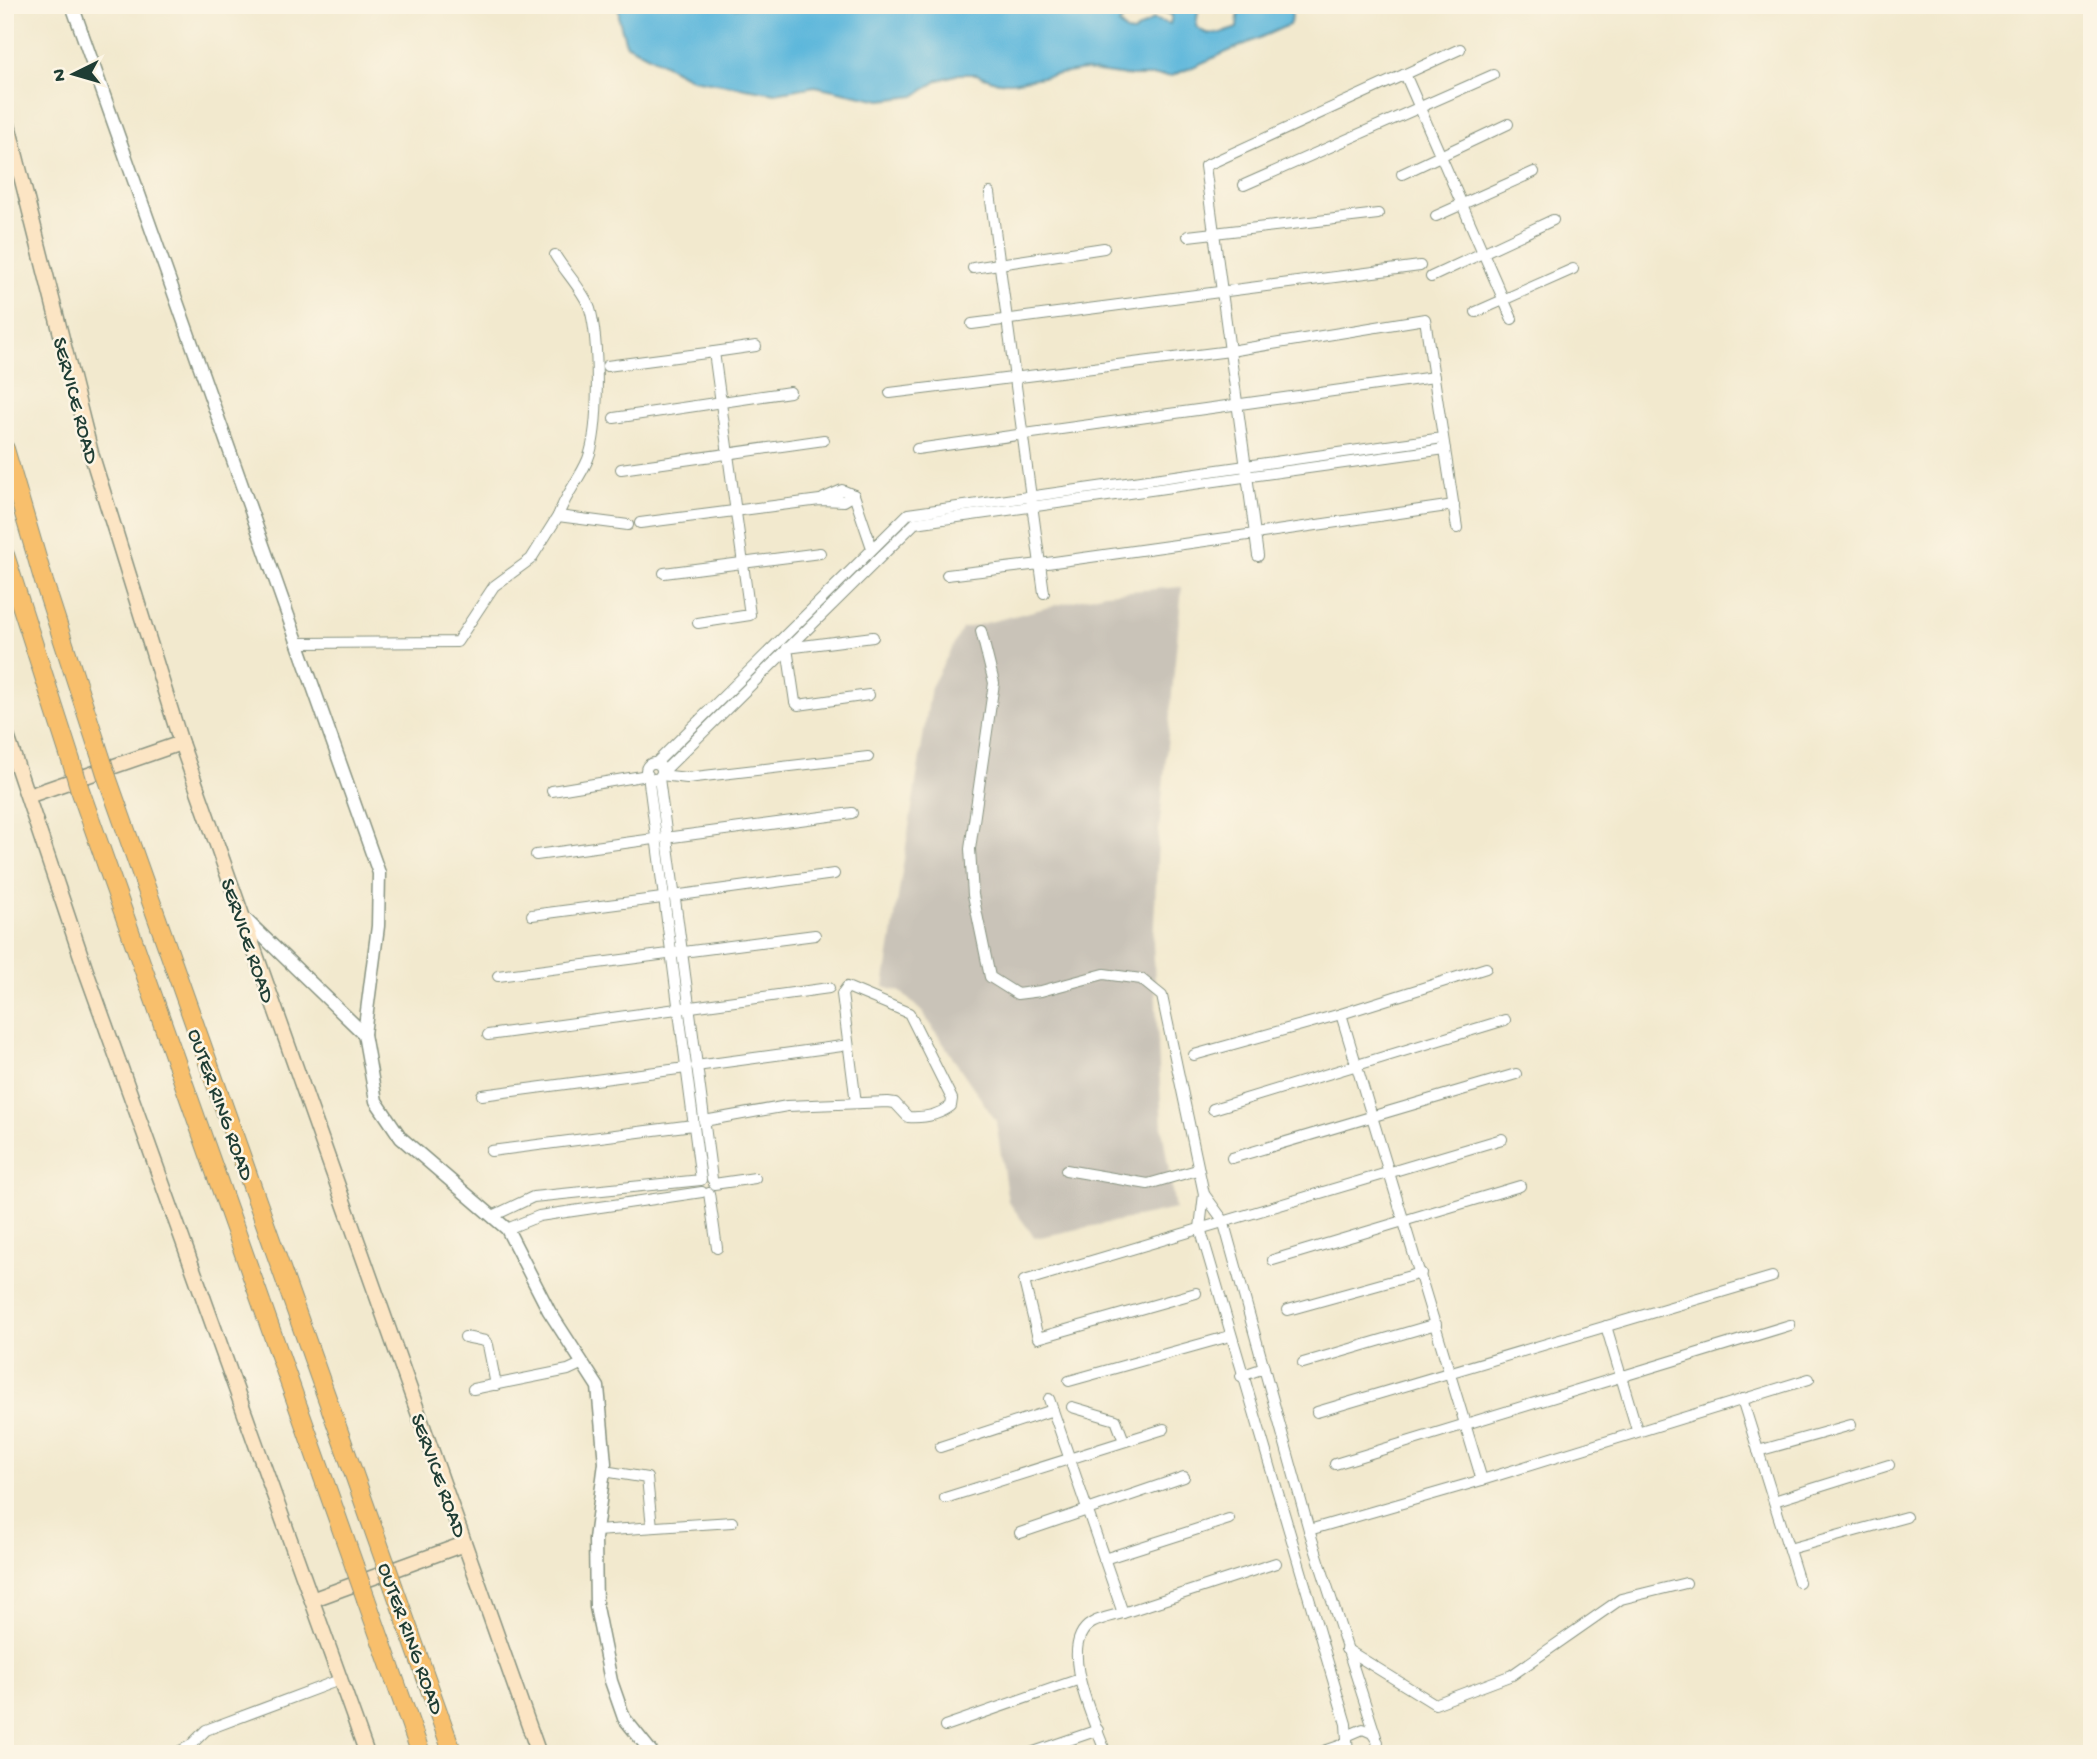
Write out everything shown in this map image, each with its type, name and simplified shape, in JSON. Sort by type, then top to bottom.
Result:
[{"type":"highway","name":"OUTER RING ROAD","points":[[5,449],[105,769],[453,1754]]},
{"type":"highway","name":"OUTER RING ROAD","points":[[5,555],[77,778],[421,1754]]},
{"type":"main road","name":"SERVICE ROAD","points":[[5,113],[11,151],[91,453],[181,743],[539,1754]]},
{"type":"main road","points":[[5,730],[177,1226],[314,1599],[367,1754]]},
{"type":"main road","points":[[28,796],[181,743]]},
{"type":"main road","points":[[314,1599],[464,1544]]},
{"type":"street","points":[[72,5],[300,643],[379,873],[378,926],[364,1034],[376,1101],[401,1138],[495,1215],[507,1229],[549,1311],[598,1387],[604,1471],[596,1531],[596,1607],[611,1681],[624,1718],[653,1754]]},
{"type":"street","points":[[1258,556],[1205,166],[1210,161],[1460,49]]},
{"type":"street","points":[[1405,74],[1512,319]]},
{"type":"street","points":[[1244,185],[1493,75]]},
{"type":"street","points":[[1402,174],[1508,124]]},
{"type":"street","points":[[1436,216],[1534,172]]},
{"type":"street","points":[[990,193],[1009,318],[1044,593]]},
{"type":"street","points":[[1188,236],[1378,214]]},
{"type":"street","points":[[1431,277],[1553,220]]},
{"type":"street","points":[[973,268],[1104,248]]},
{"type":"street","points":[[300,643],[457,642],[494,586],[531,559],[558,516],[566,493],[588,460],[595,430],[597,377],[590,308],[555,255]]},
{"type":"street","points":[[972,324],[1420,266]]},
{"type":"street","points":[[1476,312],[1573,269]]},
{"type":"street","points":[[890,393],[1230,351],[1425,319],[1457,528]]},
{"type":"street","points":[[607,366],[756,346]]},
{"type":"street","points":[[698,623],[750,615],[714,352]]},
{"type":"street","points":[[917,449],[1434,377]]},
{"type":"street","points":[[614,418],[790,392]]},
{"type":"street","points":[[621,470],[824,440]]},
{"type":"street","points":[[661,775],[910,525],[1032,500],[1246,465],[1444,444]]},
{"type":"street","points":[[718,1248],[648,766],[656,763],[908,514],[1249,476],[1444,444]]},
{"type":"street","points":[[640,523],[820,499],[844,501],[854,495],[872,548]]},
{"type":"street","points":[[947,575],[1454,505]]},
{"type":"street","points":[[558,516],[628,525]]},
{"type":"street","points":[[664,573],[820,553]]},
{"type":"street","points":[[981,631],[994,683],[970,849],[973,895],[990,977],[1017,994],[1041,991],[1104,974],[1141,979],[1162,996],[1197,1170],[1204,1194],[1223,1220],[1309,1530],[1376,1737],[1376,1754]]},
{"type":"street","points":[[787,648],[873,637]]},
{"type":"street","points":[[787,648],[795,702],[798,705],[869,695]]},
{"type":"street","points":[[552,791],[648,775],[687,778],[868,757]]},
{"type":"street","points":[[656,763],[661,766],[660,839]]},
{"type":"street","points":[[536,855],[852,813]]},
{"type":"street","points":[[532,915],[834,874]]},
{"type":"street","points":[[240,915],[364,1034]]},
{"type":"street","points":[[498,976],[814,934]]},
{"type":"street","points":[[1194,1055],[1341,1014],[1486,968]]},
{"type":"street","points":[[491,1151],[699,1123],[787,1107],[892,1102],[908,1117],[939,1114],[952,1103],[909,1013],[847,987],[842,994],[856,1103]]},
{"type":"street","points":[[488,1035],[830,988]]},
{"type":"street","points":[[1341,1014],[1482,1480]]},
{"type":"street","points":[[1213,1109],[1506,1020]]},
{"type":"street","points":[[482,1095],[842,1046]]},
{"type":"street","points":[[1232,1158],[1516,1074]]},
{"type":"street","points":[[1196,1293],[1038,1338],[1024,1281],[1502,1139]]},
{"type":"street","points":[[1066,1170],[1148,1184],[1197,1170]]},
{"type":"street","points":[[507,1229],[539,1216],[755,1178]]},
{"type":"street","points":[[495,1215],[533,1197],[708,1186]]},
{"type":"street","points":[[1273,1260],[1520,1186]]},
{"type":"street","points":[[1204,1194],[1200,1228],[1347,1744]]},
{"type":"street","points":[[1288,1310],[1421,1273]]},
{"type":"street","points":[[1317,1412],[1772,1277]]},
{"type":"street","points":[[1304,1363],[1436,1324]]},
{"type":"street","points":[[1335,1464],[1790,1325]]},
{"type":"street","points":[[1606,1326],[1637,1430]]},
{"type":"street","points":[[1069,1381],[1230,1336]]},
{"type":"street","points":[[465,1337],[485,1341],[488,1345],[496,1385]]},
{"type":"street","points":[[473,1390],[568,1370],[583,1363]]},
{"type":"street","points":[[1241,1376],[1264,1368]]},
{"type":"street","points":[[1309,1530],[1809,1380]]},
{"type":"street","points":[[1049,1399],[1122,1613]]},
{"type":"street","points":[[1742,1399],[1799,1582]]},
{"type":"street","points":[[1072,1407],[1116,1420],[1124,1441]]},
{"type":"street","points":[[940,1447],[1053,1410]]},
{"type":"street","points":[[1758,1451],[1851,1425]]},
{"type":"street","points":[[945,1498],[1164,1429]]},
{"type":"street","points":[[1774,1501],[1889,1465]]},
{"type":"street","points":[[604,1471],[647,1478],[652,1527]]},
{"type":"street","points":[[1020,1533],[1184,1477]]},
{"type":"street","points":[[1789,1549],[1906,1517]]},
{"type":"street","points":[[1104,1559],[1229,1519]]},
{"type":"street","points":[[596,1531],[732,1522]]},
{"type":"street","points":[[1106,1754],[1080,1679],[1076,1646],[1090,1624],[1276,1563]]},
{"type":"street","points":[[1345,1648],[1435,1704],[1512,1675],[1621,1599],[1686,1583]]},
{"type":"street","points":[[174,1754],[190,1746],[206,1730],[342,1679]]},
{"type":"street","points":[[945,1726],[1080,1679]]},
{"type":"street","points":[[1317,1754],[1347,1744],[1363,1729],[1376,1737]]},
{"type":"street","points":[[1028,1754],[1098,1730]]},
{"type":"shaded area","points":[[1182,587],[1158,841],[1153,943],[1162,1128],[1175,1209],[1035,1238],[1008,1201],[996,1121],[922,1012],[901,992],[884,987],[931,687],[962,629],[1105,593]]},
{"type":"water","points":[[619,5],[724,5],[735,8],[757,5],[1199,5],[1196,26],[1200,30],[1215,34],[1237,28],[1239,5],[1291,5],[1292,17],[1289,25],[1172,76],[1126,76],[1084,70],[998,82],[976,74],[959,74],[939,80],[915,96],[881,100],[815,86],[775,93],[692,79],[626,44],[619,19]],"holes":[[[1155,8],[1172,15],[1170,24],[1153,19],[1133,33],[1126,32],[1119,24],[1123,19]]]}]
